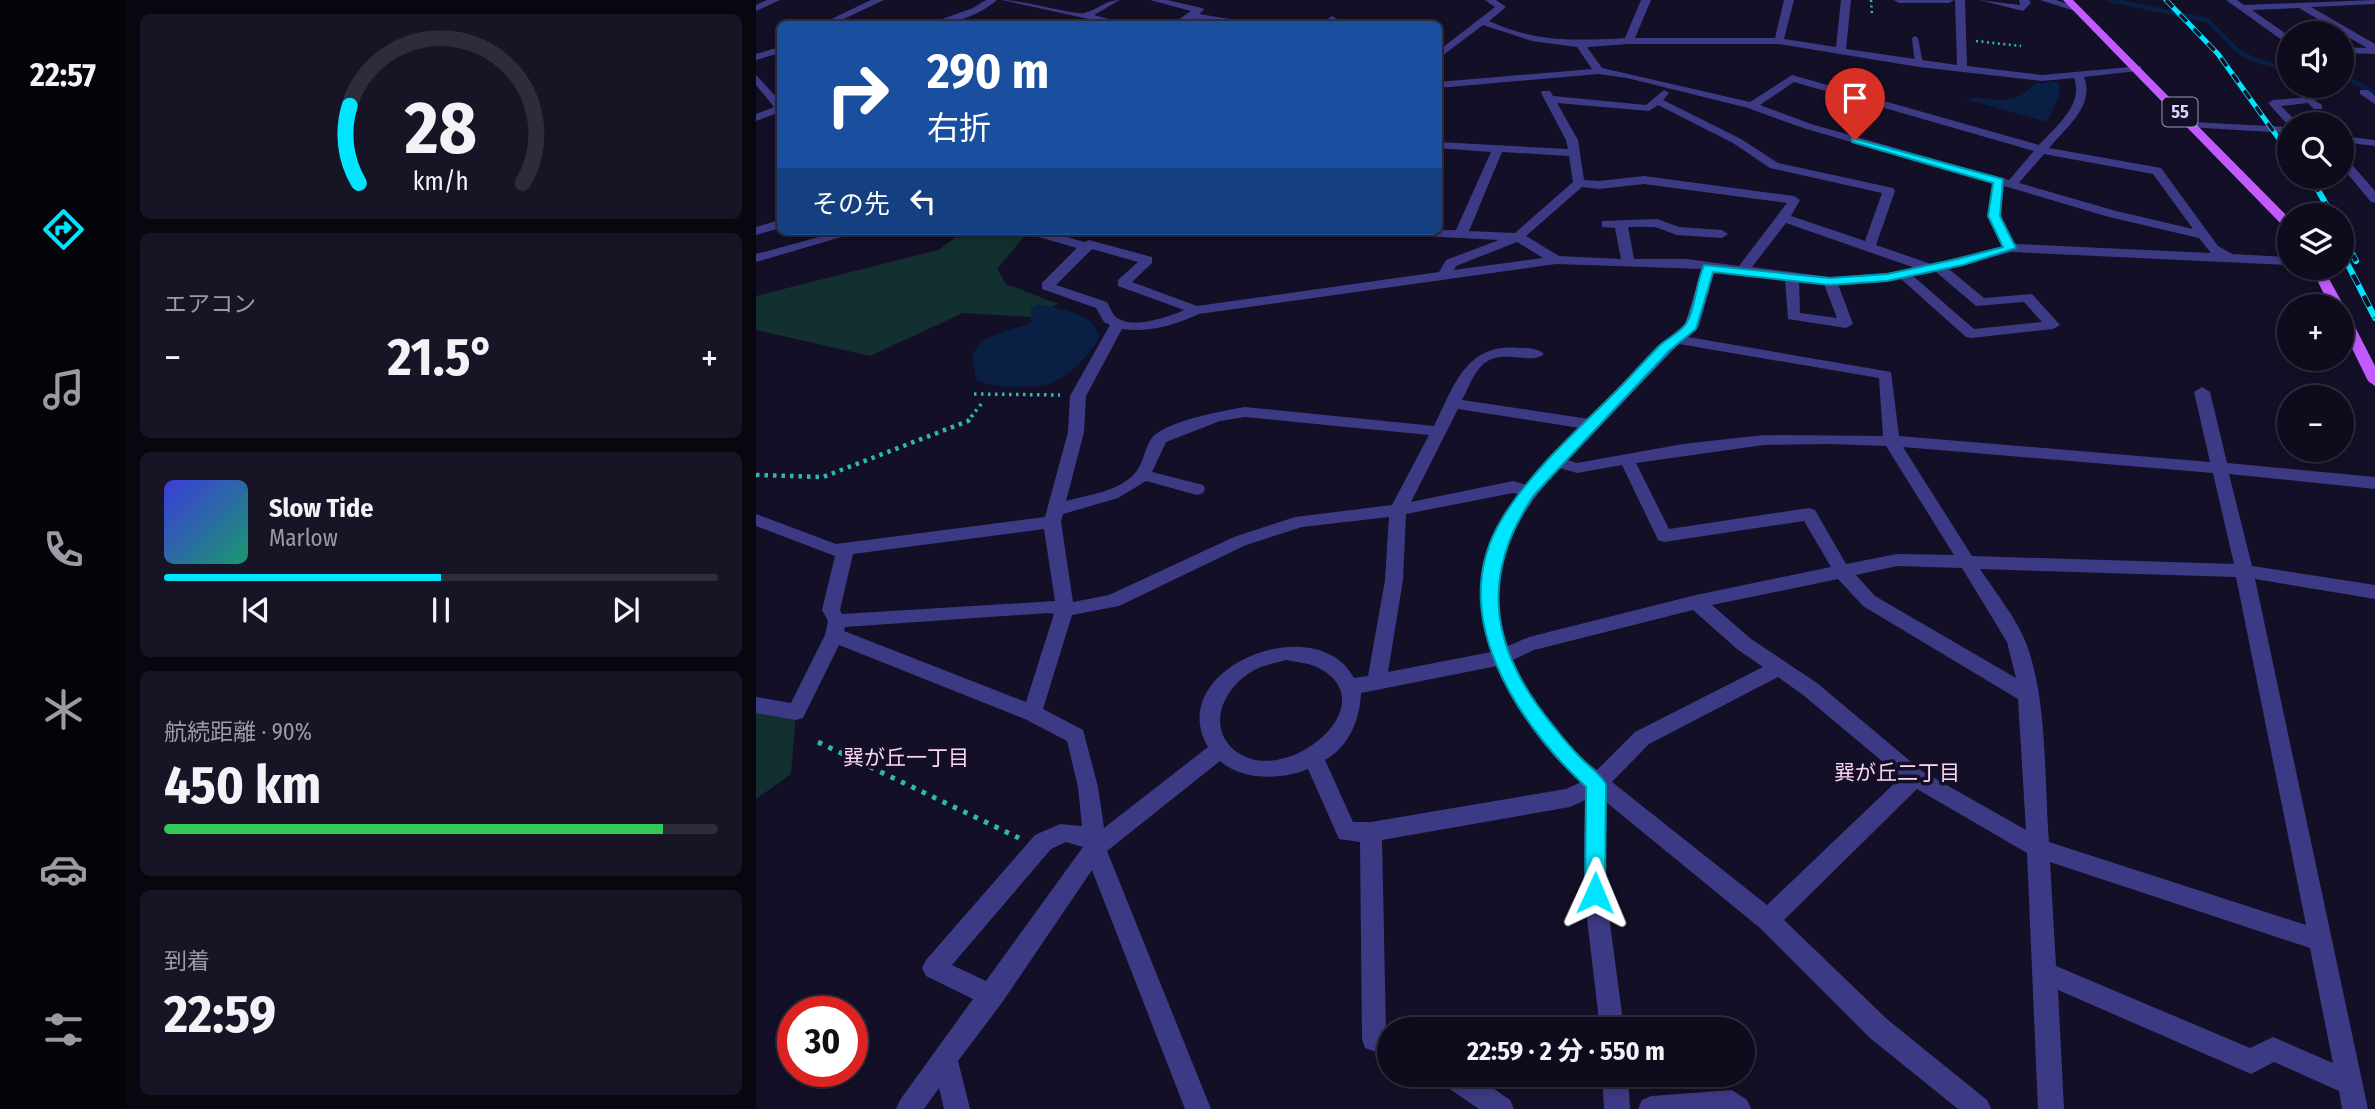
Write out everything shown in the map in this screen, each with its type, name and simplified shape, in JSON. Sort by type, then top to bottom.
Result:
[{"type":"main road","name":"55","points":[[2068,0],[2277,213]]},
{"type":"main road","points":[[2354,339],[2375,381]]},
{"type":"street","points":[[756,8],[775,0]]},
{"type":"street","points":[[858,0],[876,2]]},
{"type":"street","points":[[943,21],[965,14],[992,0]]},
{"type":"street","points":[[1007,0],[1108,21]]},
{"type":"street","points":[[1085,16],[1115,0]]},
{"type":"street","points":[[1155,0],[1199,9],[1181,21]]},
{"type":"street","points":[[1442,53],[1501,7],[1490,0]]},
{"type":"street","points":[[1629,41],[1646,0]]},
{"type":"street","points":[[1779,41],[1789,0]]},
{"type":"street","points":[[1842,51],[1846,0]]},
{"type":"street","points":[[1899,0],[1949,0]]},
{"type":"street","points":[[1960,0],[1962,68]]},
{"type":"street","points":[[1984,0],[2023,8],[2026,3],[2024,0]]},
{"type":"street","points":[[2045,0],[2078,9]]},
{"type":"street","points":[[2231,0],[2277,33]]},
{"type":"street","points":[[839,21],[876,2]]},
{"type":"street","points":[[2242,8],[2372,3]]},
{"type":"street","points":[[2299,5],[2375,50]]},
{"type":"street","points":[[946,8],[965,14],[972,21]]},
{"type":"street","points":[[1190,16],[1221,21]]},
{"type":"street","points":[[1482,22],[1506,34],[1538,41],[1584,44],[1629,41],[1779,41],[1919,64],[2042,78],[2137,68]]},
{"type":"street","points":[[1584,44],[1582,47],[1599,71]]},
{"type":"street","points":[[2354,50],[2375,50]]},
{"type":"street","points":[[756,57],[777,51]]},
{"type":"street","points":[[1442,85],[1599,71],[1628,75],[1752,106],[1807,126],[2148,223],[2204,235]]},
{"type":"street","points":[[2010,248],[1994,216],[2005,183],[2042,150],[2078,107],[2084,90],[2078,74]]},
{"type":"street","points":[[1539,75],[1549,99],[1573,140],[1579,183]]},
{"type":"street","points":[[756,78],[777,103]]},
{"type":"street","points":[[1752,106],[1792,78],[2042,150],[2157,171],[2213,249],[2230,259]]},
{"type":"street","points":[[1549,99],[1649,108],[1668,87]]},
{"type":"street","points":[[2364,92],[2375,102]]},
{"type":"street","points":[[756,101],[772,97]]},
{"type":"street","points":[[2282,112],[2273,103],[2310,100],[2318,107]]},
{"type":"street","points":[[1657,101],[1738,141],[1800,186]]},
{"type":"street","points":[[756,118],[777,108]]},
{"type":"street","points":[[2192,125],[2277,129]]},
{"type":"street","points":[[2354,140],[2375,143]]},
{"type":"street","points":[[1442,145],[1574,153]]},
{"type":"street","points":[[1460,236],[1498,149]]},
{"type":"street","points":[[2354,174],[2375,199]]},
{"type":"street","points":[[1443,277],[1451,263],[1518,237],[1579,183],[1599,185],[1644,180],[1889,191],[1869,247]]},
{"type":"street","points":[[1742,271],[1793,206],[1800,186]]},
{"type":"street","points":[[1784,218],[1934,267],[1981,303],[2027,297],[2053,325],[1971,334],[1903,274]]},
{"type":"street","points":[[1621,223],[1628,262]]},
{"type":"street","points":[[1606,224],[1657,223],[1677,231],[1722,234]]},
{"type":"street","points":[[756,230],[777,225]]},
{"type":"street","points":[[1442,234],[1518,237],[1556,260]]},
{"type":"street","points":[[756,258],[841,235]]},
{"type":"street","points":[[1046,235],[1086,247]]},
{"type":"street","points":[[1196,310],[1176,320],[1138,328],[1108,319],[1113,294],[1147,260],[1089,244],[1047,286],[1113,294],[1196,310],[1556,260],[1687,263],[1830,282],[1903,274],[2010,248],[2277,261]]},
{"type":"street","points":[[1709,267],[1692,326],[1675,339],[1529,491],[1509,520],[1492,570],[1489,603],[1492,627],[1502,657],[1526,707],[1573,763],[1768,920],[1879,1029],[1976,1108]]},
{"type":"street","points":[[1792,278],[1793,317],[1846,324],[1830,282]]},
{"type":"street","points":[[1032,713],[1065,610],[1053,516],[1076,432],[1078,396],[1118,324]]},
{"type":"street","points":[[1675,339],[1886,375],[1891,441],[2016,641],[2025,668],[2027,694],[2051,1109]]},
{"type":"street","points":[[1377,682],[1394,580],[1398,510],[1472,367],[1487,355],[1501,351],[1537,354]]},
{"type":"street","points":[[2202,392],[2244,571],[2355,1109]]},
{"type":"street","points":[[1452,404],[1507,410],[1594,425]]},
{"type":"street","points":[[756,520],[835,550],[1053,516],[1082,500],[1121,492],[1143,475],[1159,439],[1165,435],[1236,412],[1437,431]]},
{"type":"street","points":[[1558,461],[1577,468],[1683,449],[1764,440],[1891,441],[2375,483]]},
{"type":"street","points":[[1627,460],[1664,536],[1809,514],[1841,570],[1869,601],[2027,694]]},
{"type":"street","points":[[1143,475],[1197,489]]},
{"type":"street","points":[[835,628],[1048,606],[1065,610],[1113,601],[1240,541],[1301,521],[1398,510],[1513,487],[1529,491]]},
{"type":"street","points":[[756,705],[796,712],[835,628],[831,610],[846,548]]},
{"type":"street","points":[[1350,687],[1502,657],[1530,644],[1696,602],[1896,560],[2244,571],[2375,592]]},
{"type":"street","points":[[1696,602],[1744,644],[1810,689],[1915,777],[2038,848],[2318,940]]},
{"type":"street","points":[[835,628],[1032,713],[1076,736],[1088,787],[1095,843],[1198,1109]]},
{"type":"street","points":[[1286,653],[1308,654],[1327,661],[1342,672],[1350,687],[1353,704],[1348,721],[1338,738],[1313,757],[1278,768],[1255,767],[1235,761],[1219,750],[1210,734],[1208,716],[1214,697],[1226,681],[1243,667],[1264,657],[1286,653]]},
{"type":"street","points":[[1313,757],[1347,832],[1371,832],[1570,798],[1596,784],[1642,738],[1779,668]]},
{"type":"street","points":[[909,1109],[992,996],[1095,843],[1219,750]]},
{"type":"street","points":[[1768,920],[1915,777]]},
{"type":"street","points":[[1596,784],[1595,893],[1610,1017]]},
{"type":"street","points":[[992,996],[934,968],[1038,847],[1057,833],[1069,831],[1095,843]]},
{"type":"street","points":[[1371,832],[1374,1039],[1377,1040]]},
{"type":"street","points":[[2045,974],[2251,1061],[2273,1049],[2349,1083]]},
{"type":"street","points":[[946,1060],[957,1109]]},
{"type":"street","points":[[1469,1087],[1501,1109]]},
{"type":"street","points":[[1616,1087],[1617,1109]]},
{"type":"street","points":[[1651,1109],[1732,1103],[1738,1109]]},
{"type":"lane","points":[[1915,38],[1919,64]]},
{"type":"path","points":[[1871,0],[1872,16]]},
{"type":"path","points":[[1962,39],[2021,46]]},
{"type":"path","points":[[974,394],[1078,396]]},
{"type":"path","points":[[756,475],[823,477],[968,421],[982,402]]},
{"type":"path","points":[[818,742],[1038,847]]},
{"type":"green space","points":[[959,235],[1026,235],[997,269],[1006,284],[1058,304],[1031,317],[963,313],[870,356],[756,330],[756,296],[938,250]]},
{"type":"green space","points":[[756,705],[796,712],[791,774],[756,799]]},
{"type":"water","points":[[2035,83],[2059,83],[2060,93],[2047,122],[1965,99],[2010,99],[2027,91]]},
{"type":"water","points":[[1039,304],[1085,317],[1097,330],[1099,339],[1074,369],[1056,381],[1034,387],[1007,387],[976,380],[973,357],[976,349],[989,338],[1031,323],[1031,307]]},
{"type":"waterway","points":[[2110,0],[2207,20],[2238,51],[2277,66]]},
{"type":"waterway","points":[[2354,82],[2375,93]]},
{"type":"railway","points":[[2166,0],[2218,54],[2277,136]]},
{"type":"railway","points":[[2317,189],[2325,203]]},
{"type":"railway","points":[[2354,257],[2356,261]]},
{"type":"railway","points":[[2354,277],[2375,318]]},
{"type":"district","name":"巽が丘一丁目","points":[[906,758]]},
{"type":"district","name":"巽が丘二丁目","points":[[1897,773]]},
{"type":"route","points":[[1595,893],[1596,784],[1573,763],[1526,707],[1502,657],[1492,627],[1489,603],[1496,552],[1509,520],[1529,491],[1665,348],[1692,326],[1709,267],[1830,282],[1887,277],[1959,263],[2010,248],[1994,216],[1999,181],[1855,140]]}]
